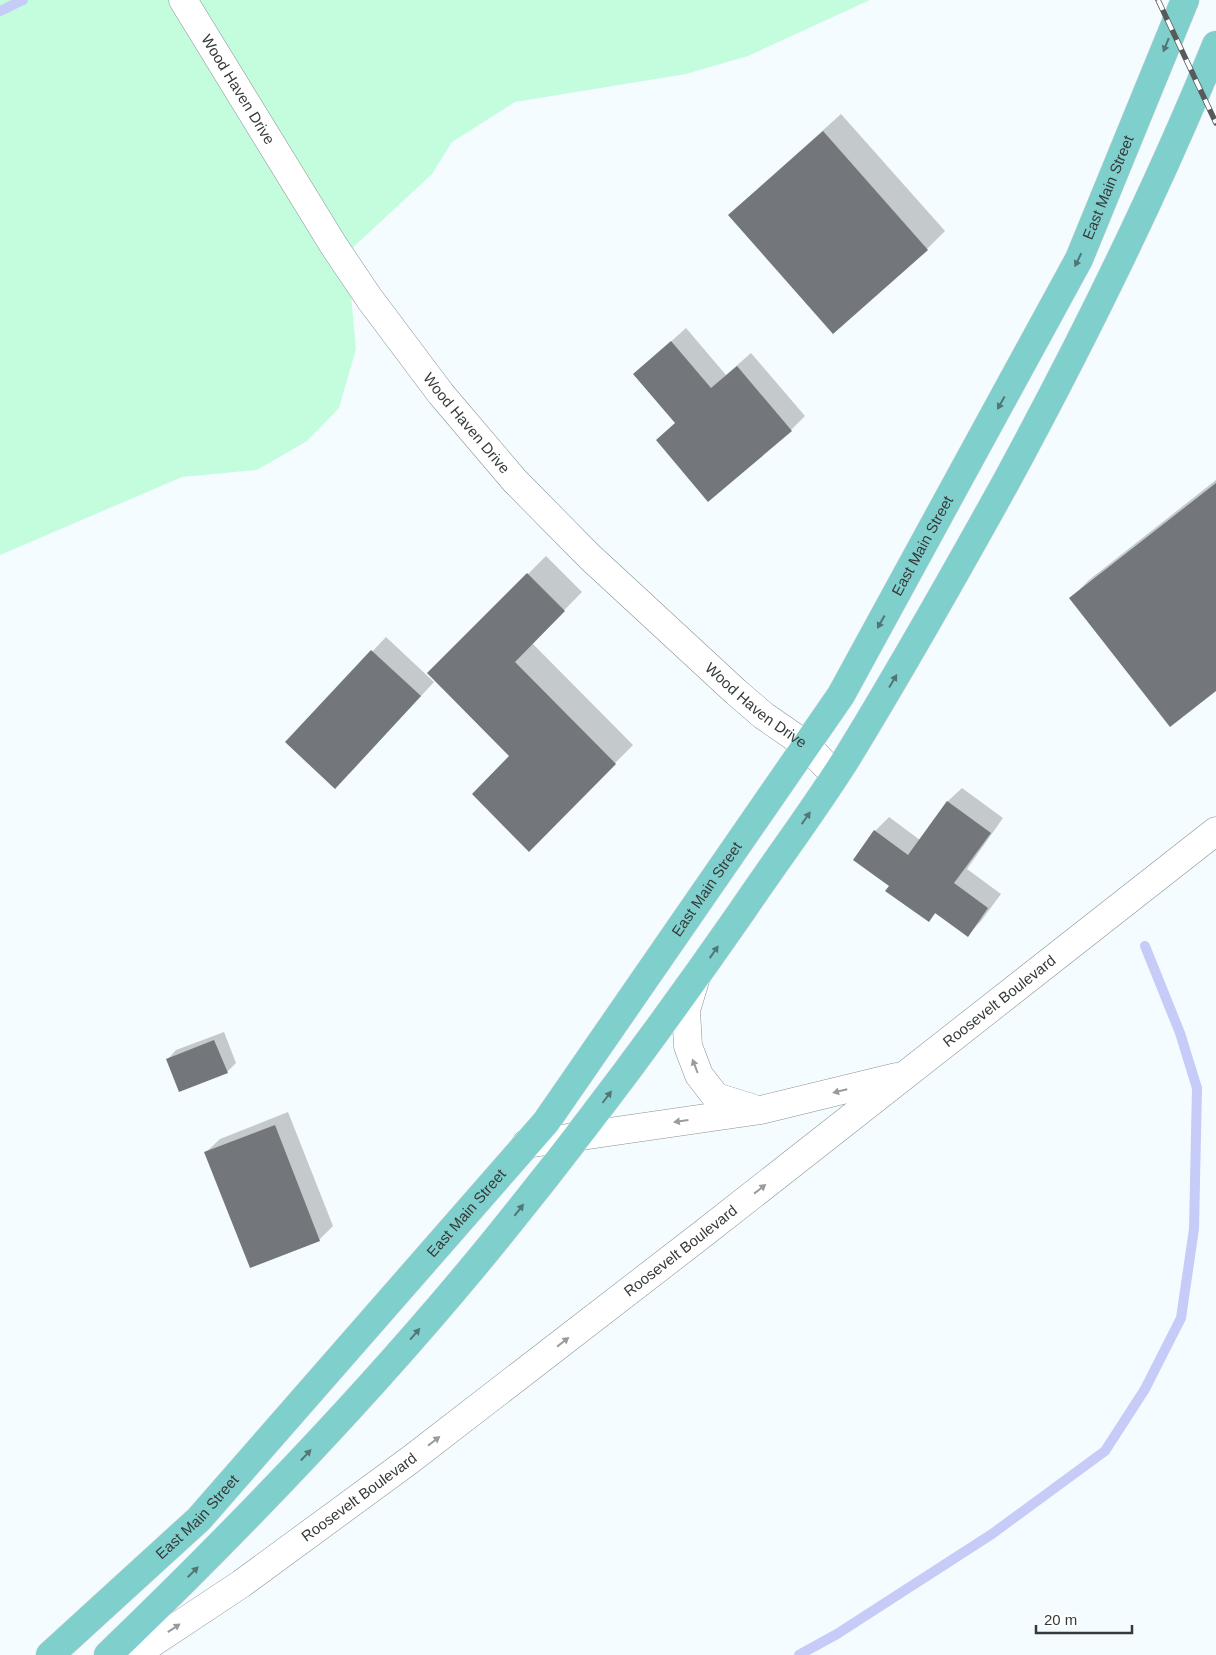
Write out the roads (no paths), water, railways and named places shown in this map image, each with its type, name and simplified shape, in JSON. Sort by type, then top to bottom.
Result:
[{"type":"main road","name":"East Main Street","points":[[50,1655],[199,1519],[546,1122],[841,695],[1079,259],[1186,0]]},
{"type":"main road","points":[[108,1655],[270,1494],[383,1372],[493,1244],[578,1136],[697,976],[835,775],[940,604],[1055,392],[1113,277],[1216,45]]},
{"type":"street","name":"Wood Haven Drive","points":[[183,0],[334,246],[369,298],[441,394],[515,480],[590,557],[736,692],[764,716],[806,745],[835,775]]},
{"type":"street","name":"Roosevelt Boulevard","points":[[134,1655],[241,1584],[410,1460],[704,1233],[1216,830]]},
{"type":"street","points":[[697,976],[686,1010],[688,1046],[699,1075],[716,1097],[761,1110]]},
{"type":"street","points":[[526,1144],[761,1110],[904,1075]]},
{"type":"waterway","points":[[0,11],[23,0]]},
{"type":"waterway","points":[[799,1655],[837,1634],[992,1534],[1105,1451],[1145,1389],[1181,1318],[1194,1229],[1197,1088],[1180,1033],[1145,946]]},
{"type":"railway","points":[[1158,0],[1216,123]]}]
